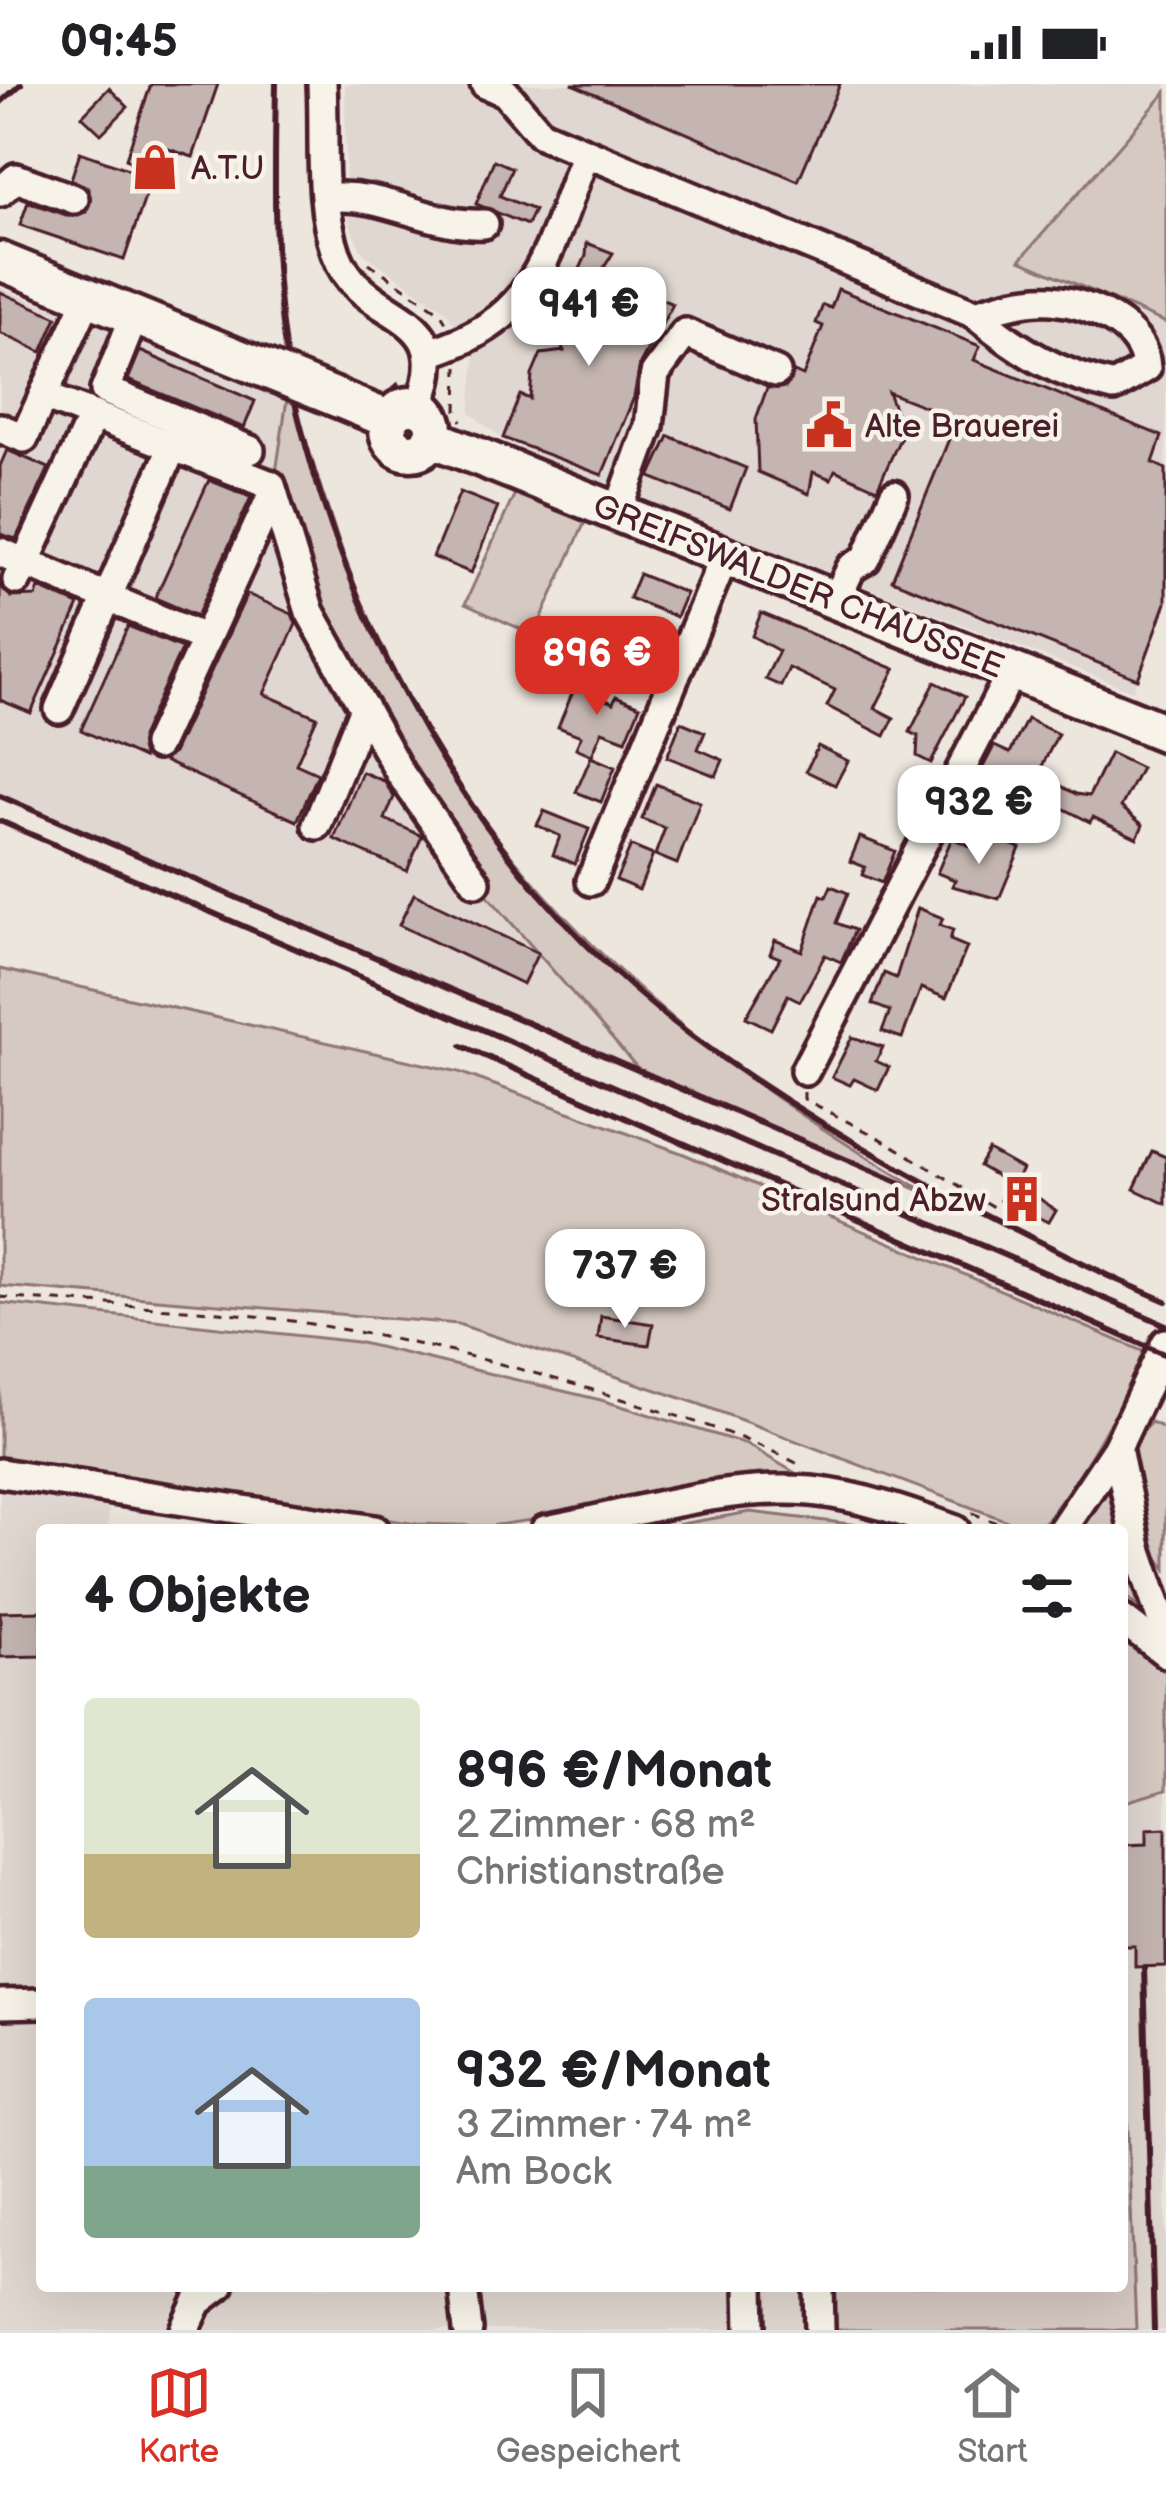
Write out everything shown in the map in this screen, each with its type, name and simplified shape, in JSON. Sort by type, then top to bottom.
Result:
[{"type":"main road","name":"GREIFSWALDER CHAUSSEE","points":[[0,262],[337,398],[410,408],[618,512],[1166,733]]},
{"type":"street","points":[[322,84],[327,198],[337,256],[346,272],[443,348]]},
{"type":"street","points":[[485,84],[505,92],[541,134],[976,314],[1023,355],[1073,378],[1114,386],[1146,368],[1145,353],[1127,328],[1083,307],[1050,299],[976,314]]},
{"type":"street","points":[[410,408],[443,348],[500,323],[518,305],[536,277],[586,153]]},
{"type":"street","points":[[0,192],[16,178],[74,199]]},
{"type":"street","points":[[327,198],[352,195],[451,226],[484,224]]},
{"type":"street","points":[[0,428],[24,437],[88,298]]},
{"type":"street","points":[[134,316],[104,390],[250,450]]},
{"type":"street","points":[[618,512],[649,426],[655,374],[685,333],[776,372]]},
{"type":"street","points":[[44,396],[271,485],[310,612],[400,773],[476,882]]},
{"type":"street","points":[[93,415],[14,565],[107,595],[206,639]]},
{"type":"street","points":[[58,709],[172,446]]},
{"type":"street","points":[[157,745],[273,493]]},
{"type":"street","points":[[836,600],[851,568],[866,559],[894,495]]},
{"type":"street","points":[[591,881],[725,555]]},
{"type":"street","points":[[805,1071],[1012,670]]},
{"type":"street","points":[[317,825],[364,708]]},
{"type":"street","points":[[1066,1524],[1117,1448],[1166,1343]]},
{"type":"street","points":[[1117,1448],[1137,1547],[1166,1633]]},
{"type":"street","points":[[0,1473],[336,1524]]},
{"type":"street","points":[[574,1524],[711,1496],[810,1491],[959,1520]]},
{"type":"street","points":[[1128,1624],[1166,1653]]},
{"type":"street","points":[[0,2004],[36,2003]]},
{"type":"street","points":[[185,2330],[198,2302],[211,2292]]},
{"type":"street","points":[[465,2292],[468,2330]]},
{"type":"street","points":[[750,2292],[751,2330]]},
{"type":"street","points":[[819,2292],[820,2330]]},
{"type":"path","points":[[443,348],[460,371],[457,411],[469,425]]},
{"type":"path","points":[[805,1071],[803,1100],[887,1142],[994,1207]]},
{"type":"path","points":[[0,1297],[288,1320],[404,1341],[539,1373],[695,1421],[762,1445],[811,1471]]},
{"type":"shaded area","points":[[345,84],[1166,84],[1166,92],[1021,259],[1166,323],[1166,603],[1133,691],[581,476],[502,438],[470,413],[475,356],[446,311],[363,253],[353,233],[346,211]]},
{"type":"shaded area","points":[[1166,92],[1166,323],[1020,260]]},
{"type":"shaded area","points":[[0,288],[287,399],[273,493],[476,882],[641,1072],[0,796]]},
{"type":"shaded area","points":[[287,399],[294,402],[335,532],[386,659],[429,739],[477,811],[531,879],[589,942],[718,1055],[861,1153],[935,1197],[641,1072],[476,882],[310,612],[273,493]]},
{"type":"shaded area","points":[[516,491],[585,522],[534,635],[465,604]]},
{"type":"shaded area","points":[[0,969],[459,1072],[684,1154],[1147,1353],[1098,1444],[1043,1524],[1015,1524],[699,1404],[458,1324],[0,1286]]},
{"type":"shaded area","points":[[0,1303],[357,1342],[601,1400],[746,1444],[807,1480],[504,1524],[417,1524],[0,1461]]},
{"type":"shaded area","points":[[1151,1422],[1166,1429],[1166,1569],[1147,1543],[1128,1448]]},
{"type":"shaded area","points":[[1115,1476],[1126,1524],[1079,1524]]},
{"type":"shaded area","points":[[0,1485],[109,1509],[108,1524],[36,1524],[36,2292],[820,2292],[821,2330],[0,2330]]},
{"type":"shaded area","points":[[750,1512],[851,1524],[681,1524]]},
{"type":"shaded area","points":[[1128,1535],[1145,1612],[1128,1599]]},
{"type":"shaded area","points":[[1128,1639],[1166,1666],[1166,1790],[1128,1801]]},
{"type":"shaded area","points":[[1128,1792],[1166,1792],[1166,2330],[1136,2330],[1128,2134]]},
{"type":"shaded area","points":[[1128,2133],[1136,2330],[829,2330],[828,2292],[1128,2292]]},
{"type":"building","points":[[151,84],[218,84],[193,157],[162,147],[124,260],[20,225],[28,202],[69,216],[86,212],[88,188],[71,179],[80,152],[142,174],[126,158]]},
{"type":"building","points":[[572,84],[840,84],[798,181]]},
{"type":"building","points":[[109,88],[128,107],[101,134],[82,116]]},
{"type":"building","points":[[494,160],[512,168],[500,196],[534,210],[527,225],[476,204]]},
{"type":"building","points":[[587,243],[613,253],[600,274],[673,304],[640,364],[634,397],[602,475],[503,438],[520,395],[530,399],[532,375],[541,354],[564,351],[553,327],[586,256]]},
{"type":"building","points":[[838,289],[980,346],[974,360],[1162,436],[1153,463],[1166,469],[1166,603],[1138,679],[892,580],[957,419],[888,392],[903,432],[877,489],[835,470],[831,479],[813,472],[809,494],[758,472],[756,419],[767,388],[786,387],[794,372],[803,376],[823,326],[816,323],[823,305],[831,308]]},
{"type":"building","points":[[0,292],[57,317],[42,352],[0,333]]},
{"type":"building","points":[[140,351],[255,401],[244,428],[128,380]]},
{"type":"building","points":[[669,436],[746,468],[730,509],[650,477]]},
{"type":"building","points":[[7,450],[49,468],[16,539],[0,534],[0,466]]},
{"type":"building","points":[[209,480],[251,497],[197,616],[155,598]]},
{"type":"building","points":[[460,492],[498,507],[471,573],[433,557]]},
{"type":"building","points":[[639,574],[686,593],[676,617],[629,598]]},
{"type":"building","points":[[0,585],[11,597],[36,596],[39,588],[79,605],[31,713],[0,700]]},
{"type":"building","points":[[247,594],[292,614],[296,624],[264,694],[317,717],[296,764],[318,774],[297,821],[164,761],[173,753]]},
{"type":"building","points":[[761,613],[895,669],[875,708],[894,718],[885,736],[827,706],[835,690],[789,668],[781,686],[765,679],[779,651],[752,636]]},
{"type":"building","points":[[128,626],[182,648],[141,737],[143,758],[81,730]]},
{"type":"building","points":[[643,634],[666,644],[651,678],[620,665],[627,648],[635,652]]},
{"type":"building","points":[[935,682],[965,697],[931,763],[917,756],[918,736],[910,732]]},
{"type":"building","points":[[575,687],[613,703],[616,696],[640,706],[626,740],[602,731],[592,755],[576,748],[581,736],[558,727]]},
{"type":"building","points":[[1027,719],[1058,734],[1038,774],[1076,794],[1089,796],[1110,753],[1141,768],[1121,807],[1143,825],[1137,838],[1093,817],[1090,822],[1012,782],[1009,789],[1001,784],[990,805],[969,794],[994,746],[1010,753]]},
{"type":"building","points":[[681,722],[705,732],[698,749],[723,760],[716,776],[667,757]]},
{"type":"building","points":[[818,746],[848,761],[835,785],[806,771]]},
{"type":"building","points":[[591,757],[615,767],[601,802],[576,792]]},
{"type":"building","points":[[362,772],[384,781],[394,797],[385,819],[422,836],[407,871],[334,839]]},
{"type":"building","points":[[656,784],[700,802],[677,864],[655,855],[665,828],[642,819]]},
{"type":"building","points":[[544,811],[589,829],[575,864],[553,855],[560,836],[537,825]]},
{"type":"building","points":[[860,837],[895,851],[882,883],[862,875],[865,867],[850,861]]},
{"type":"building","points":[[994,837],[1020,848],[999,899],[952,886],[955,880],[937,873],[952,838],[987,853]]},
{"type":"building","points":[[631,846],[653,855],[639,890],[616,880]]},
{"type":"building","points":[[831,886],[848,893],[836,923],[855,930],[841,962],[825,955],[800,1001],[788,995],[771,1029],[746,1017],[780,958],[770,954],[775,940],[802,951],[821,895],[826,897]]},
{"type":"building","points":[[414,894],[538,953],[523,984],[399,925]]},
{"type":"building","points":[[918,908],[943,918],[940,925],[953,930],[950,940],[967,947],[946,998],[921,988],[902,1038],[882,1031],[890,1011],[872,1004],[884,973],[896,978]]},
{"type":"building","points":[[852,1037],[883,1047],[876,1061],[889,1067],[878,1090],[854,1079],[850,1085],[832,1077]]},
{"type":"building","points":[[988,1150],[1022,1169],[1015,1182],[1056,1210],[1049,1222],[1000,1200],[1010,1184],[979,1166]]},
{"type":"building","points":[[1152,1151],[1166,1157],[1166,1204],[1134,1189]]},
{"type":"building","points":[[601,1316],[653,1324],[649,1345],[598,1338]]},
{"type":"building","points":[[36,1611],[36,1656],[0,1657],[0,1612]]},
{"type":"building","points":[[1166,1828],[1166,1966],[1135,1967],[1135,1946],[1128,1946],[1128,1845],[1147,1844],[1147,1829]]},
{"type":"railway","points":[[0,103],[21,84]]},
{"type":"railway","points":[[276,84],[279,294],[299,419],[325,508],[397,680],[443,762],[496,839],[555,911],[620,977],[692,1036],[793,1105],[899,1168],[1118,1280]]},
{"type":"railway","points":[[0,796],[903,1184]]},
{"type":"railway","points":[[0,821],[1166,1325]]},
{"type":"railway","points":[[462,1046],[1166,1355]]},
{"type":"railway","points":[[1106,1275],[1166,1301]]},
{"type":"railway","points":[[1144,1967],[1154,2330]]},
{"type":"place","name":"A.T.U","points":[[155,167]]},
{"type":"place","name":"Alte Brauerei","points":[[829,425]]},
{"type":"place","name":"Stralsund Abzw","points":[[1022,1199]]}]
